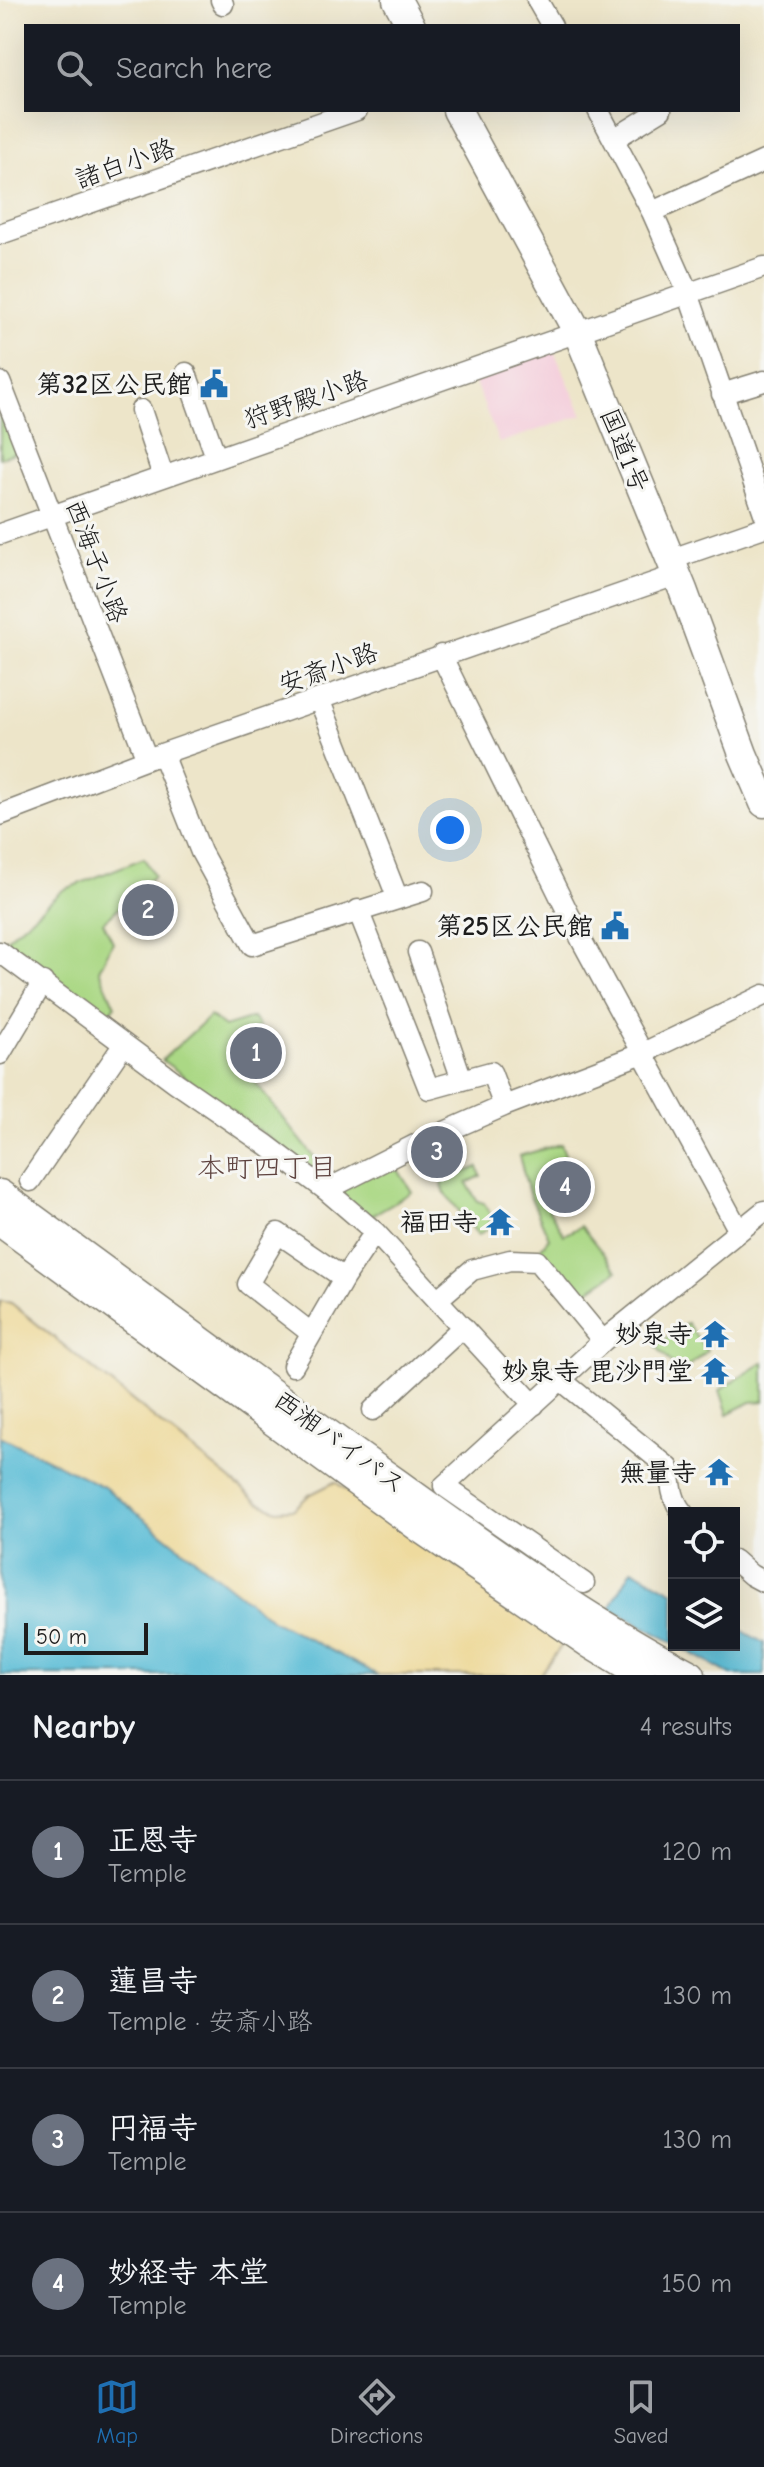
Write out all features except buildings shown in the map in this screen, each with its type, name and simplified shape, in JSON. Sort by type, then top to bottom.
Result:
[{"type":"highway","points":[[397,0],[410,24]]},
{"type":"highway","name":"国道1号","points":[[458,112],[577,331],[764,803]]},
{"type":"highway","name":"西湘バイパス","points":[[0,1194],[339,1456]]},
{"type":"highway","name":"西湘バイパス","points":[[0,1222],[339,1456],[517,1568],[598,1634],[641,1675]]},
{"type":"highway","name":"西湘バイパス","points":[[598,1634],[691,1675]]},
{"type":"street","points":[[537,0],[551,24]]},
{"type":"street","name":"諸白小路","points":[[0,234],[351,112]]},
{"type":"street","points":[[599,112],[652,212],[688,293],[764,513]]},
{"type":"street","points":[[614,139],[658,112]]},
{"type":"street","points":[[652,212],[764,161]]},
{"type":"street","name":"狩野殿小路","points":[[0,534],[764,267]]},
{"type":"street","points":[[186,373],[216,457]]},
{"type":"street","points":[[722,394],[764,381]]},
{"type":"street","name":"西海子小路","points":[[0,382],[52,515],[154,756],[201,852],[252,945],[358,910]]},
{"type":"street","points":[[141,410],[163,476]]},
{"type":"street","name":"安斎小路","points":[[0,815],[154,756],[441,655],[672,567],[764,527]]},
{"type":"street","points":[[441,655],[583,943],[739,1231]]},
{"type":"street","points":[[319,699],[398,899]]},
{"type":"street","points":[[423,891],[358,910],[429,1089],[491,1072],[504,1106]]},
{"type":"street","points":[[0,952],[326,1190],[375,1232],[534,1405]]},
{"type":"street","points":[[418,952],[462,1080]]},
{"type":"street","points":[[0,1054],[43,982]]},
{"type":"street","points":[[326,1190],[415,1145],[504,1106],[643,1053],[764,995]]},
{"type":"street","points":[[30,1181],[124,1044]]},
{"type":"street","points":[[584,1583],[444,1486],[603,1341],[764,1211]]},
{"type":"street","points":[[293,1366],[344,1278],[375,1232]]},
{"type":"street","points":[[311,1333],[248,1284],[278,1233],[344,1278]]},
{"type":"street","points":[[438,1299],[472,1270],[510,1260],[537,1261],[603,1341]]},
{"type":"street","points":[[373,1410],[463,1327]]},
{"type":"street","points":[[561,1380],[669,1468],[671,1489],[677,1507]]},
{"type":"street","points":[[740,1565],[764,1582]]},
{"type":"shaded area","points":[[552,347],[583,415],[499,443],[472,375]]},
{"type":"green space","points":[[0,397],[20,451],[0,458]]},
{"type":"green space","points":[[144,858],[154,876],[103,922],[113,942],[99,970],[115,1006],[105,1024],[2,943],[63,890]]},
{"type":"green space","points":[[210,1016],[224,1027],[253,1018],[259,1026],[229,1050],[319,1163],[313,1170],[162,1060]]},
{"type":"green space","points":[[561,1144],[568,1163],[539,1177],[552,1204],[549,1210],[564,1235],[581,1226],[617,1271],[575,1300],[536,1254],[549,1238],[529,1193],[519,1156]]},
{"type":"green space","points":[[392,1160],[412,1192],[367,1218],[333,1190]]},
{"type":"green space","points":[[478,1167],[481,1176],[467,1183],[477,1201],[484,1203],[490,1214],[490,1227],[478,1235],[445,1193],[441,1182]]},
{"type":"green space","points":[[687,1323],[707,1351],[680,1373],[656,1346]]},
{"type":"green space","points":[[764,1362],[764,1401],[751,1402],[728,1414],[720,1390]]},
{"type":"sand","points":[[0,1301],[11,1303],[258,1502],[277,1510],[294,1509],[309,1495],[335,1482],[566,1640],[539,1675],[378,1675],[272,1620],[104,1487],[0,1436]]},
{"type":"water","points":[[0,1436],[104,1487],[272,1620],[378,1675],[0,1675]]},
{"type":"water","points":[[632,1569],[668,1589],[668,1640],[610,1608]]},
{"type":"water","points":[[740,1629],[764,1643],[764,1675],[731,1675],[688,1651],[740,1651]]},
{"type":"place","name":"第32区公民館","points":[[214,384]]},
{"type":"place","name":"蓮昌寺","points":[[148,910]]},
{"type":"place","name":"第25区公民館","points":[[615,926]]},
{"type":"place","name":"正恩寺","points":[[256,1053]]},
{"type":"place","name":"円福寺","points":[[437,1152]]},
{"type":"place","name":"妙経寺 本堂","points":[[565,1187]]},
{"type":"place","name":"福田寺","points":[[500,1222]]},
{"type":"place","name":"妙泉寺","points":[[715,1334]]},
{"type":"place","name":"妙泉寺 毘沙門堂","points":[[715,1371]]},
{"type":"place","name":"無量寺","points":[[719,1472]]},
{"type":"district","name":"本町四丁目","points":[[267,1167]]}]
